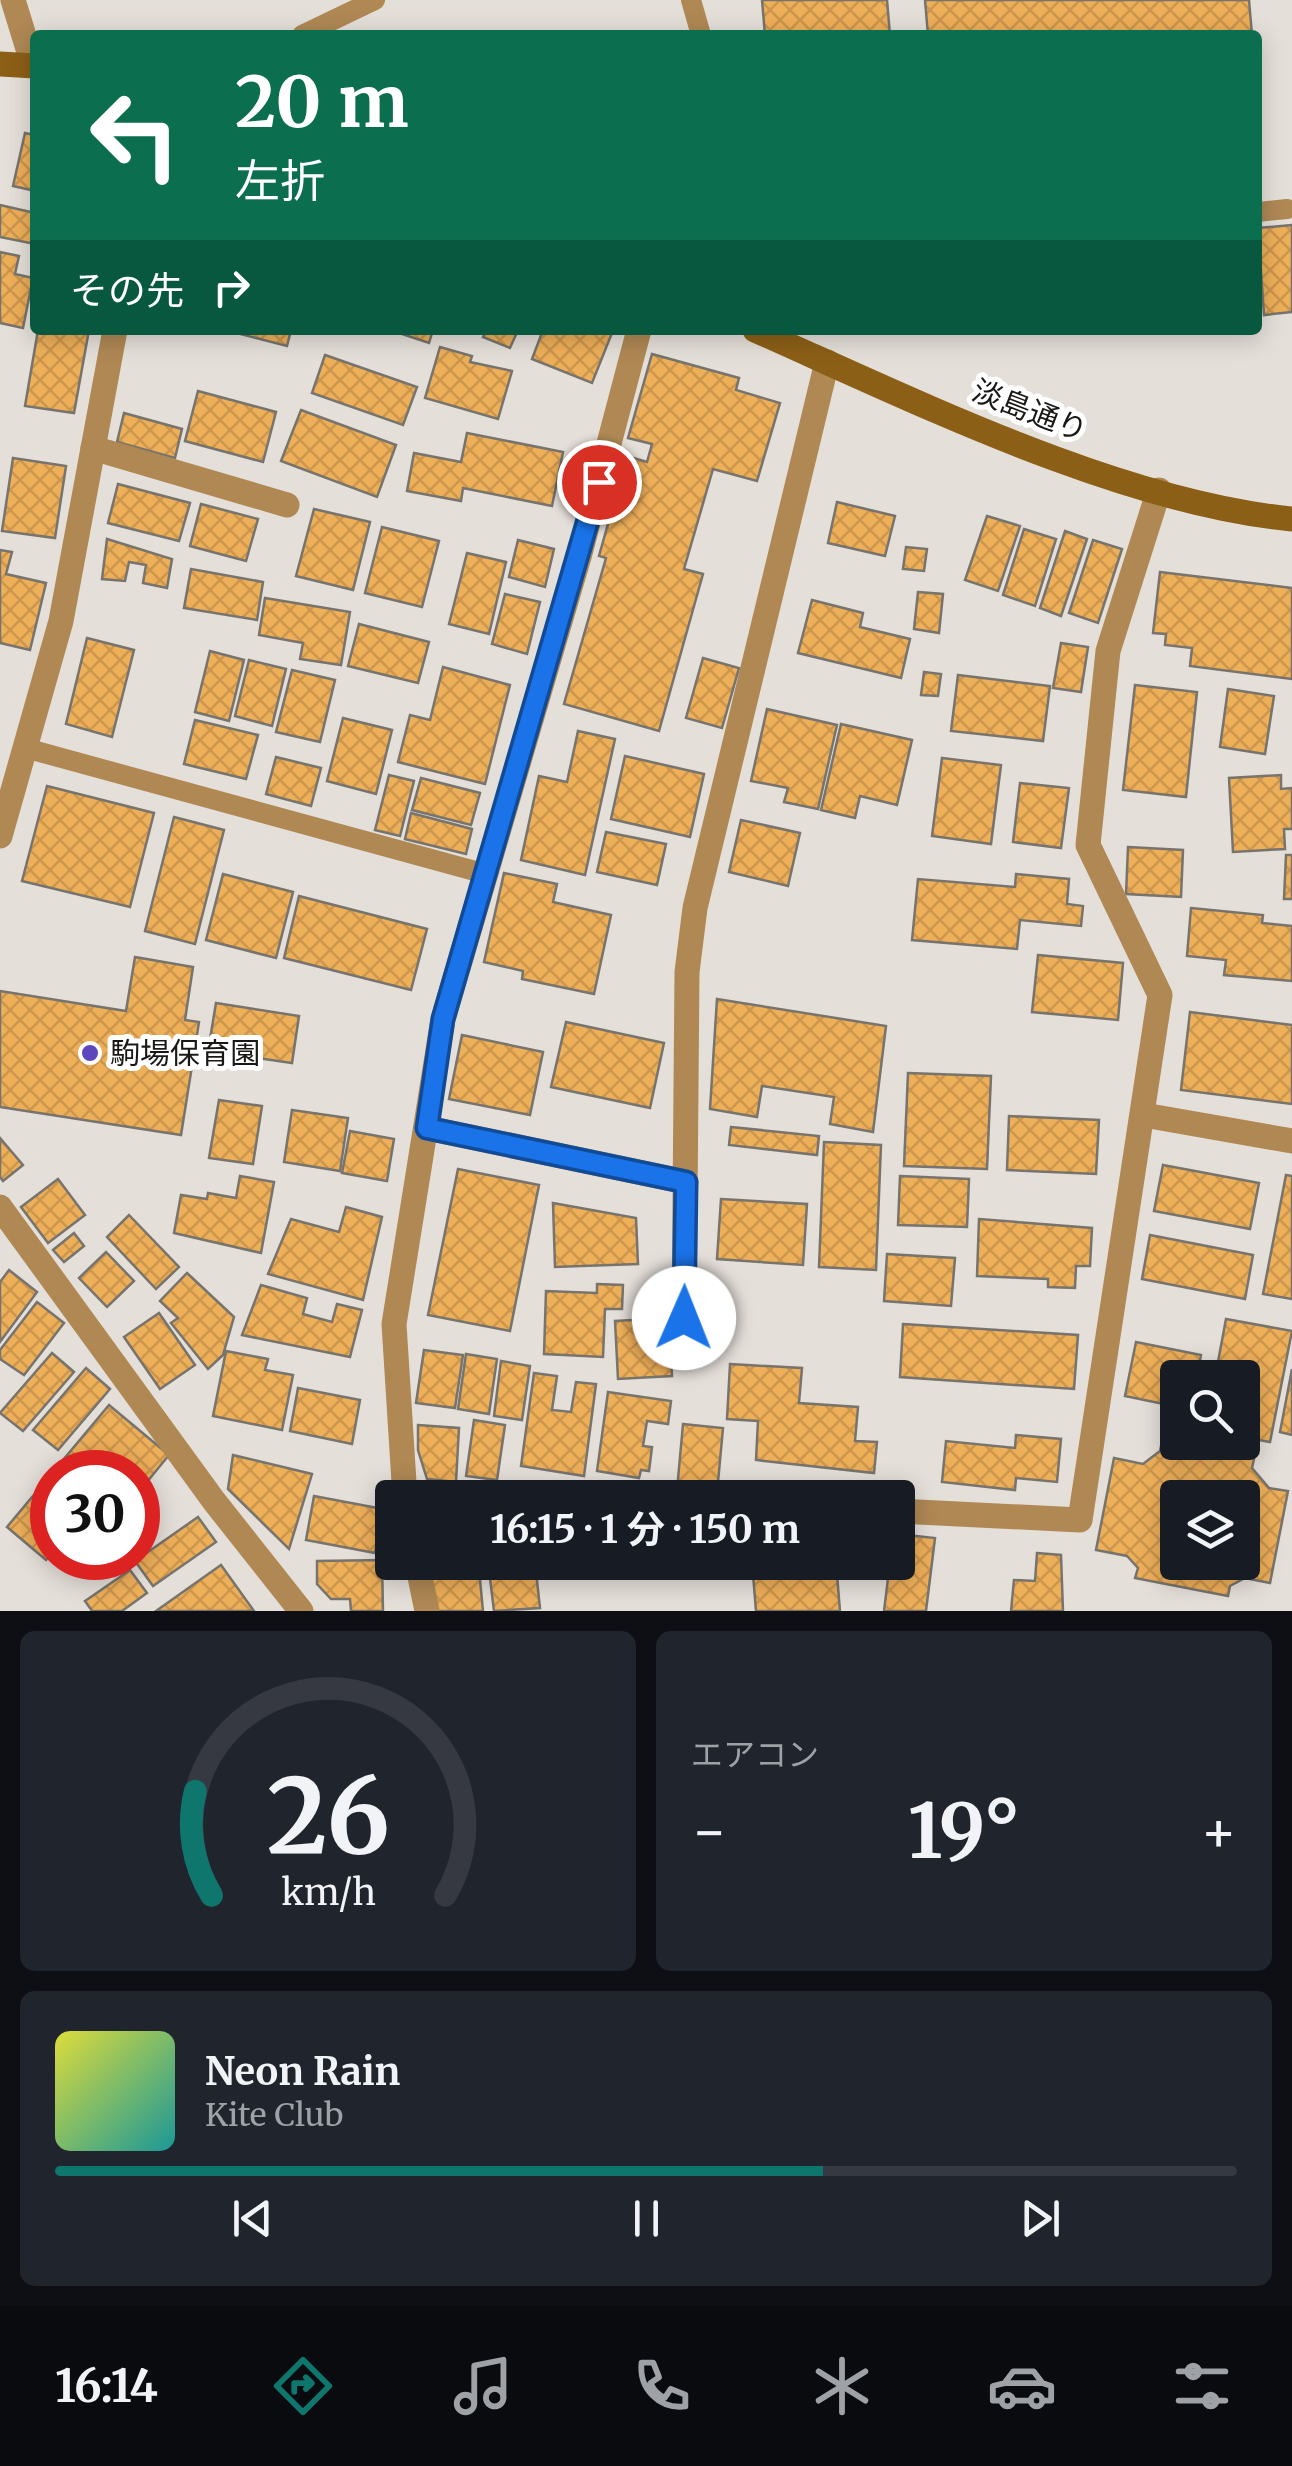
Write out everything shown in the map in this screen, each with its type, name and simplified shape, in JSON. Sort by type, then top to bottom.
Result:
[{"type":"main road","points":[[0,64],[30,66]]},
{"type":"main road","name":"淡島通り","points":[[766,335],[1056,458],[1249,515],[1292,519]]},
{"type":"street","points":[[13,0],[30,53]]},
{"type":"street","points":[[0,836],[61,621],[114,335]]},
{"type":"street","points":[[403,1480],[394,1324],[443,1019],[579,558],[638,335]]},
{"type":"street","points":[[684,1318],[687,972],[695,908],[828,362]]},
{"type":"street","points":[[94,448],[287,505]]},
{"type":"street","points":[[915,1512],[1080,1520],[1160,994],[1088,845],[1108,651],[1158,490]]},
{"type":"street","points":[[1144,1116],[1292,1141]]},
{"type":"street","points":[[427,1128],[686,1182]]},
{"type":"street","points":[[0,1207],[214,1501],[301,1611]]},
{"type":"street","points":[[420,1580],[426,1611]]},
{"type":"lane","points":[[307,30],[330,8],[375,0]]},
{"type":"lane","points":[[691,0],[700,30]]},
{"type":"lane","points":[[1262,212],[1287,209]]},
{"type":"lane","points":[[25,748],[486,874]]},
{"type":"building","points":[[762,0],[887,0],[890,30],[765,30]]},
{"type":"building","points":[[925,0],[1249,0],[1252,30],[928,30]]},
{"type":"building","points":[[25,133],[30,134],[30,190],[13,186]]},
{"type":"building","points":[[0,205],[30,212],[30,243],[0,237]]},
{"type":"building","points":[[1292,225],[1292,312],[1264,315],[1262,228]]},
{"type":"building","points":[[0,252],[19,256],[15,274],[30,277],[30,293],[23,328],[0,323]]},
{"type":"building","points":[[37,335],[88,335],[74,413],[25,406]]},
{"type":"building","points":[[244,335],[290,335],[287,346]]},
{"type":"building","points":[[405,335],[431,335],[429,343]]},
{"type":"building","points":[[484,335],[516,335],[510,348]]},
{"type":"building","points":[[541,335],[611,335],[592,383],[532,359]]},
{"type":"building","points":[[440,347],[472,356],[470,362],[512,371],[498,419],[425,398]]},
{"type":"building","points":[[652,354],[739,378],[736,390],[780,403],[757,481],[713,469],[684,569],[703,574],[659,731],[564,704],[606,558],[599,556],[627,456],[647,462],[652,444],[628,438]]},
{"type":"building","points":[[325,355],[417,387],[403,425],[312,393]]},
{"type":"building","points":[[198,391],[276,412],[263,462],[185,441]]},
{"type":"building","points":[[301,410],[396,445],[377,497],[281,461]]},
{"type":"building","points":[[124,413],[182,429],[175,458],[117,442]]},
{"type":"building","points":[[467,433],[563,452],[552,506],[463,488],[461,501],[407,491],[414,453],[461,462]]},
{"type":"building","points":[[13,458],[66,466],[55,538],[2,531]]},
{"type":"building","points":[[118,484],[190,503],[179,541],[108,523]]},
{"type":"building","points":[[837,502],[895,516],[885,556],[828,543]]},
{"type":"building","points":[[201,504],[258,519],[246,561],[190,546]]},
{"type":"building","points":[[314,509],[370,522],[353,590],[296,576]]},
{"type":"building","points":[[987,516],[1020,526],[998,591],[965,580]]},
{"type":"building","points":[[382,527],[439,541],[422,607],[365,593]]},
{"type":"building","points":[[1024,529],[1056,539],[1035,606],[1003,595]]},
{"type":"building","points":[[1065,531],[1087,539],[1061,616],[1040,608]]},
{"type":"building","points":[[107,539],[172,559],[167,588],[143,583],[146,565],[129,562],[125,581],[102,579]]},
{"type":"building","points":[[518,540],[554,549],[545,587],[509,577]]},
{"type":"building","points":[[1093,540],[1122,549],[1098,623],[1069,613]]},
{"type":"building","points":[[906,547],[927,549],[924,571],[903,569]]},
{"type":"building","points":[[0,550],[12,552],[6,574],[46,583],[30,650],[0,643]]},
{"type":"building","points":[[467,553],[506,562],[489,634],[449,624]]},
{"type":"building","points":[[191,569],[263,582],[257,620],[184,608]]},
{"type":"building","points":[[1160,572],[1292,588],[1292,679],[1190,666],[1192,648],[1165,645],[1166,634],[1153,633]]},
{"type":"building","points":[[918,592],[943,594],[939,633],[914,629]]},
{"type":"building","points":[[505,594],[540,602],[527,654],[492,644]]},
{"type":"building","points":[[265,598],[350,612],[341,665],[300,659],[303,643],[259,635]]},
{"type":"building","points":[[812,600],[863,613],[860,627],[910,639],[901,678],[798,653]]},
{"type":"building","points":[[359,624],[429,642],[418,683],[348,666]]},
{"type":"building","points":[[87,638],[134,650],[112,737],[66,724]]},
{"type":"building","points":[[1061,643],[1088,647],[1081,692],[1053,688]]},
{"type":"building","points":[[210,651],[244,660],[229,721],[195,712]]},
{"type":"building","points":[[703,658],[739,668],[722,728],[686,718]]},
{"type":"building","points":[[249,660],[286,669],[272,726],[235,716]]},
{"type":"building","points":[[443,667],[510,685],[485,784],[398,762],[410,715],[430,720]]},
{"type":"building","points":[[292,670],[335,680],[320,742],[276,732]]},
{"type":"building","points":[[924,672],[941,674],[938,696],[921,695]]},
{"type":"building","points":[[958,675],[1050,686],[1043,741],[951,731]]},
{"type":"building","points":[[1135,685],[1197,692],[1186,797],[1123,790]]},
{"type":"building","points":[[1228,689],[1274,696],[1265,754],[1220,747]]},
{"type":"building","points":[[767,709],[837,725],[818,809],[784,802],[788,788],[751,781]]},
{"type":"building","points":[[343,718],[392,730],[376,794],[327,781]]},
{"type":"building","points":[[195,720],[258,735],[246,779],[184,764]]},
{"type":"building","points":[[841,724],[912,740],[897,805],[860,796],[855,818],[821,810]]},
{"type":"building","points":[[578,731],[615,739],[585,875],[521,860],[539,776],[567,782]]},
{"type":"building","points":[[625,756],[704,774],[690,837],[611,819]]},
{"type":"building","points":[[276,757],[321,768],[311,806],[266,794]]},
{"type":"building","points":[[942,758],[1001,765],[991,844],[932,836]]},
{"type":"building","points":[[389,775],[414,781],[400,836],[375,830]]},
{"type":"building","points":[[1281,775],[1281,789],[1292,788],[1292,829],[1284,829],[1285,849],[1233,852],[1229,778]]},
{"type":"building","points":[[421,778],[480,793],[471,825],[412,810]]},
{"type":"building","points":[[1020,783],[1069,788],[1061,848],[1013,842]]},
{"type":"building","points":[[47,786],[154,813],[130,907],[22,881]]},
{"type":"building","points":[[411,813],[472,829],[466,854],[405,839]]},
{"type":"building","points":[[174,817],[224,830],[195,944],[145,931]]},
{"type":"building","points":[[741,820],[800,833],[788,886],[729,872]]},
{"type":"building","points":[[606,832],[666,844],[657,885],[597,872]]},
{"type":"building","points":[[1128,847],[1183,850],[1181,897],[1126,894]]},
{"type":"building","points":[[1286,855],[1292,855],[1292,899],[1284,899]]},
{"type":"building","points":[[504,873],[557,884],[553,902],[611,915],[594,994],[522,979],[523,971],[484,962]]},
{"type":"building","points":[[223,874],[293,892],[276,958],[206,940]]},
{"type":"building","points":[[1016,874],[1069,879],[1067,904],[1083,906],[1081,926],[1020,920],[1017,949],[912,940],[918,879],[1015,887]]},
{"type":"building","points":[[299,896],[427,929],[411,990],[284,958]]},
{"type":"building","points":[[1191,908],[1263,915],[1262,923],[1292,926],[1292,981],[1224,975],[1226,960],[1187,956]]},
{"type":"building","points":[[1038,955],[1123,963],[1118,1020],[1032,1012]]},
{"type":"building","points":[[135,957],[193,967],[185,1020],[199,1022],[181,1135],[0,1107],[0,991],[126,1011]]},
{"type":"building","points":[[717,999],[886,1026],[873,1132],[830,1124],[834,1097],[762,1086],[757,1117],[710,1109]]},
{"type":"building","points":[[216,1003],[299,1016],[292,1063],[208,1051]]},
{"type":"building","points":[[1190,1012],[1292,1025],[1292,1104],[1181,1090]]},
{"type":"building","points":[[566,1022],[664,1043],[650,1108],[551,1087]]},
{"type":"building","points":[[462,1035],[543,1052],[530,1115],[449,1099]]},
{"type":"building","points":[[908,1073],[991,1076],[987,1169],[904,1166]]},
{"type":"building","points":[[219,1100],[262,1106],[253,1164],[209,1158]]},
{"type":"building","points":[[292,1110],[348,1118],[340,1171],[284,1162]]},
{"type":"building","points":[[1009,1116],[1099,1120],[1096,1174],[1007,1170]]},
{"type":"building","points":[[731,1127],[819,1136],[817,1155],[729,1145]]},
{"type":"building","points":[[350,1131],[394,1139],[387,1181],[342,1173]]},
{"type":"building","points":[[0,1138],[23,1165],[3,1181],[0,1177]]},
{"type":"building","points":[[824,1142],[881,1145],[876,1270],[819,1267]]},
{"type":"building","points":[[1163,1165],[1259,1183],[1250,1229],[1154,1211]]},
{"type":"building","points":[[458,1169],[539,1185],[510,1331],[428,1315]]},
{"type":"building","points":[[1286,1175],[1292,1176],[1292,1299],[1263,1294]]},
{"type":"building","points":[[240,1176],[274,1182],[261,1253],[174,1233],[181,1195],[207,1199],[208,1193],[236,1198]]},
{"type":"building","points":[[900,1176],[969,1179],[967,1227],[898,1225]]},
{"type":"building","points":[[58,1179],[85,1215],[48,1243],[21,1207]]},
{"type":"building","points":[[721,1199],[807,1204],[803,1265],[717,1259]]},
{"type":"building","points":[[553,1203],[636,1218],[638,1264],[555,1267]]},
{"type":"building","points":[[346,1207],[382,1217],[363,1300],[268,1274],[291,1219],[339,1232]]},
{"type":"building","points":[[129,1215],[179,1267],[156,1289],[107,1237]]},
{"type":"building","points":[[979,1219],[1092,1228],[1090,1266],[1076,1266],[1075,1288],[1048,1287],[1048,1279],[977,1276]]},
{"type":"building","points":[[74,1233],[84,1246],[64,1262],[53,1250]]},
{"type":"building","points":[[1150,1235],[1253,1255],[1245,1299],[1142,1279]]},
{"type":"building","points":[[106,1252],[134,1281],[107,1307],[79,1278]]},
{"type":"building","points":[[887,1254],[955,1258],[951,1306],[884,1301]]},
{"type":"building","points":[[9,1270],[37,1292],[0,1342],[0,1282]]},
{"type":"building","points":[[187,1273],[234,1317],[223,1355],[208,1369],[171,1323],[178,1318],[160,1301]]},
{"type":"building","points":[[597,1284],[623,1285],[622,1309],[605,1309],[603,1357],[544,1354],[546,1291],[597,1293]]},
{"type":"building","points":[[261,1285],[307,1298],[303,1314],[332,1322],[337,1304],[362,1310],[350,1357],[242,1335]]},
{"type":"building","points":[[37,1302],[64,1323],[24,1375],[0,1359],[0,1350]]},
{"type":"building","points":[[159,1313],[195,1365],[160,1389],[124,1337]]},
{"type":"building","points":[[669,1318],[672,1376],[618,1379],[615,1321]]},
{"type":"building","points":[[1226,1319],[1292,1331],[1270,1442],[1260,1440],[1260,1360],[1218,1360]]},
{"type":"building","points":[[903,1324],[1078,1335],[1074,1389],[900,1377]]},
{"type":"building","points":[[1136,1342],[1201,1355],[1200,1360],[1160,1360],[1160,1403],[1125,1396]]},
{"type":"building","points":[[424,1350],[463,1355],[455,1408],[416,1403]]},
{"type":"building","points":[[226,1351],[268,1359],[265,1370],[293,1375],[282,1430],[213,1416]]},
{"type":"building","points":[[52,1353],[74,1372],[23,1431],[0,1413]]},
{"type":"building","points":[[466,1354],[497,1359],[489,1414],[458,1409]]},
{"type":"building","points":[[501,1361],[530,1366],[522,1420],[494,1416]]},
{"type":"building","points":[[730,1364],[802,1368],[799,1403],[858,1407],[855,1441],[877,1442],[874,1473],[756,1460],[758,1421],[727,1419]]},
{"type":"building","points":[[86,1368],[110,1389],[58,1450],[33,1430]]},
{"type":"building","points":[[1292,1369],[1292,1435],[1280,1432]]},
{"type":"building","points":[[534,1373],[557,1376],[552,1410],[571,1412],[576,1382],[596,1384],[584,1476],[521,1466]]},
{"type":"building","points":[[298,1388],[360,1400],[352,1444],[290,1431]]},
{"type":"building","points":[[608,1392],[671,1401],[668,1424],[647,1421],[643,1446],[652,1447],[649,1471],[641,1470],[639,1478],[597,1471]]},
{"type":"building","points":[[109,1405],[169,1455],[160,1466],[160,1450],[71,1450]]},
{"type":"building","points":[[474,1420],[505,1425],[497,1480],[466,1476]]},
{"type":"building","points":[[683,1424],[723,1428],[718,1480],[678,1480]]},
{"type":"building","points":[[418,1425],[459,1428],[456,1480],[427,1479],[418,1450]]},
{"type":"building","points":[[1016,1435],[1061,1439],[1057,1482],[1016,1478],[1015,1490],[942,1482],[946,1441],[1015,1448]]},
{"type":"building","points":[[1160,1451],[1160,1460],[1254,1460],[1252,1468],[1269,1488],[1288,1491],[1270,1583],[1255,1580],[1260,1580],[1260,1480],[1160,1480],[1160,1580],[1241,1580],[1230,1586],[1228,1596],[1135,1578],[1138,1568],[1127,1556],[1096,1550],[1114,1458],[1143,1464]]},
{"type":"building","points":[[233,1455],[312,1474],[289,1549],[228,1489]]},
{"type":"building","points":[[314,1496],[375,1507],[375,1553],[306,1540]]},
{"type":"building","points":[[30,1499],[30,1546],[7,1527]]},
{"type":"building","points":[[198,1517],[216,1542],[153,1586],[149,1580],[160,1580],[160,1544]]},
{"type":"building","points":[[915,1536],[935,1538],[926,1611],[884,1611],[888,1580],[915,1580]]},
{"type":"building","points":[[1037,1553],[1061,1555],[1063,1611],[1011,1611],[1014,1580],[1035,1581]]},
{"type":"building","points":[[375,1560],[375,1580],[382,1580],[383,1611],[351,1611],[350,1599],[331,1599],[317,1584],[317,1561]]},
{"type":"building","points":[[221,1565],[254,1611],[156,1611]]},
{"type":"building","points":[[115,1580],[137,1580],[147,1593],[122,1611],[92,1611],[85,1601]]},
{"type":"building","points":[[431,1580],[480,1580],[483,1611],[434,1611]]},
{"type":"building","points":[[490,1580],[537,1580],[540,1608],[494,1611]]},
{"type":"building","points":[[753,1580],[837,1580],[840,1611],[756,1611]]},
{"type":"place","name":"駒場保育園","points":[[90,1053]]},
{"type":"route","points":[[599,482],[443,1019],[430,1086],[427,1128],[686,1182],[684,1318]]}]
